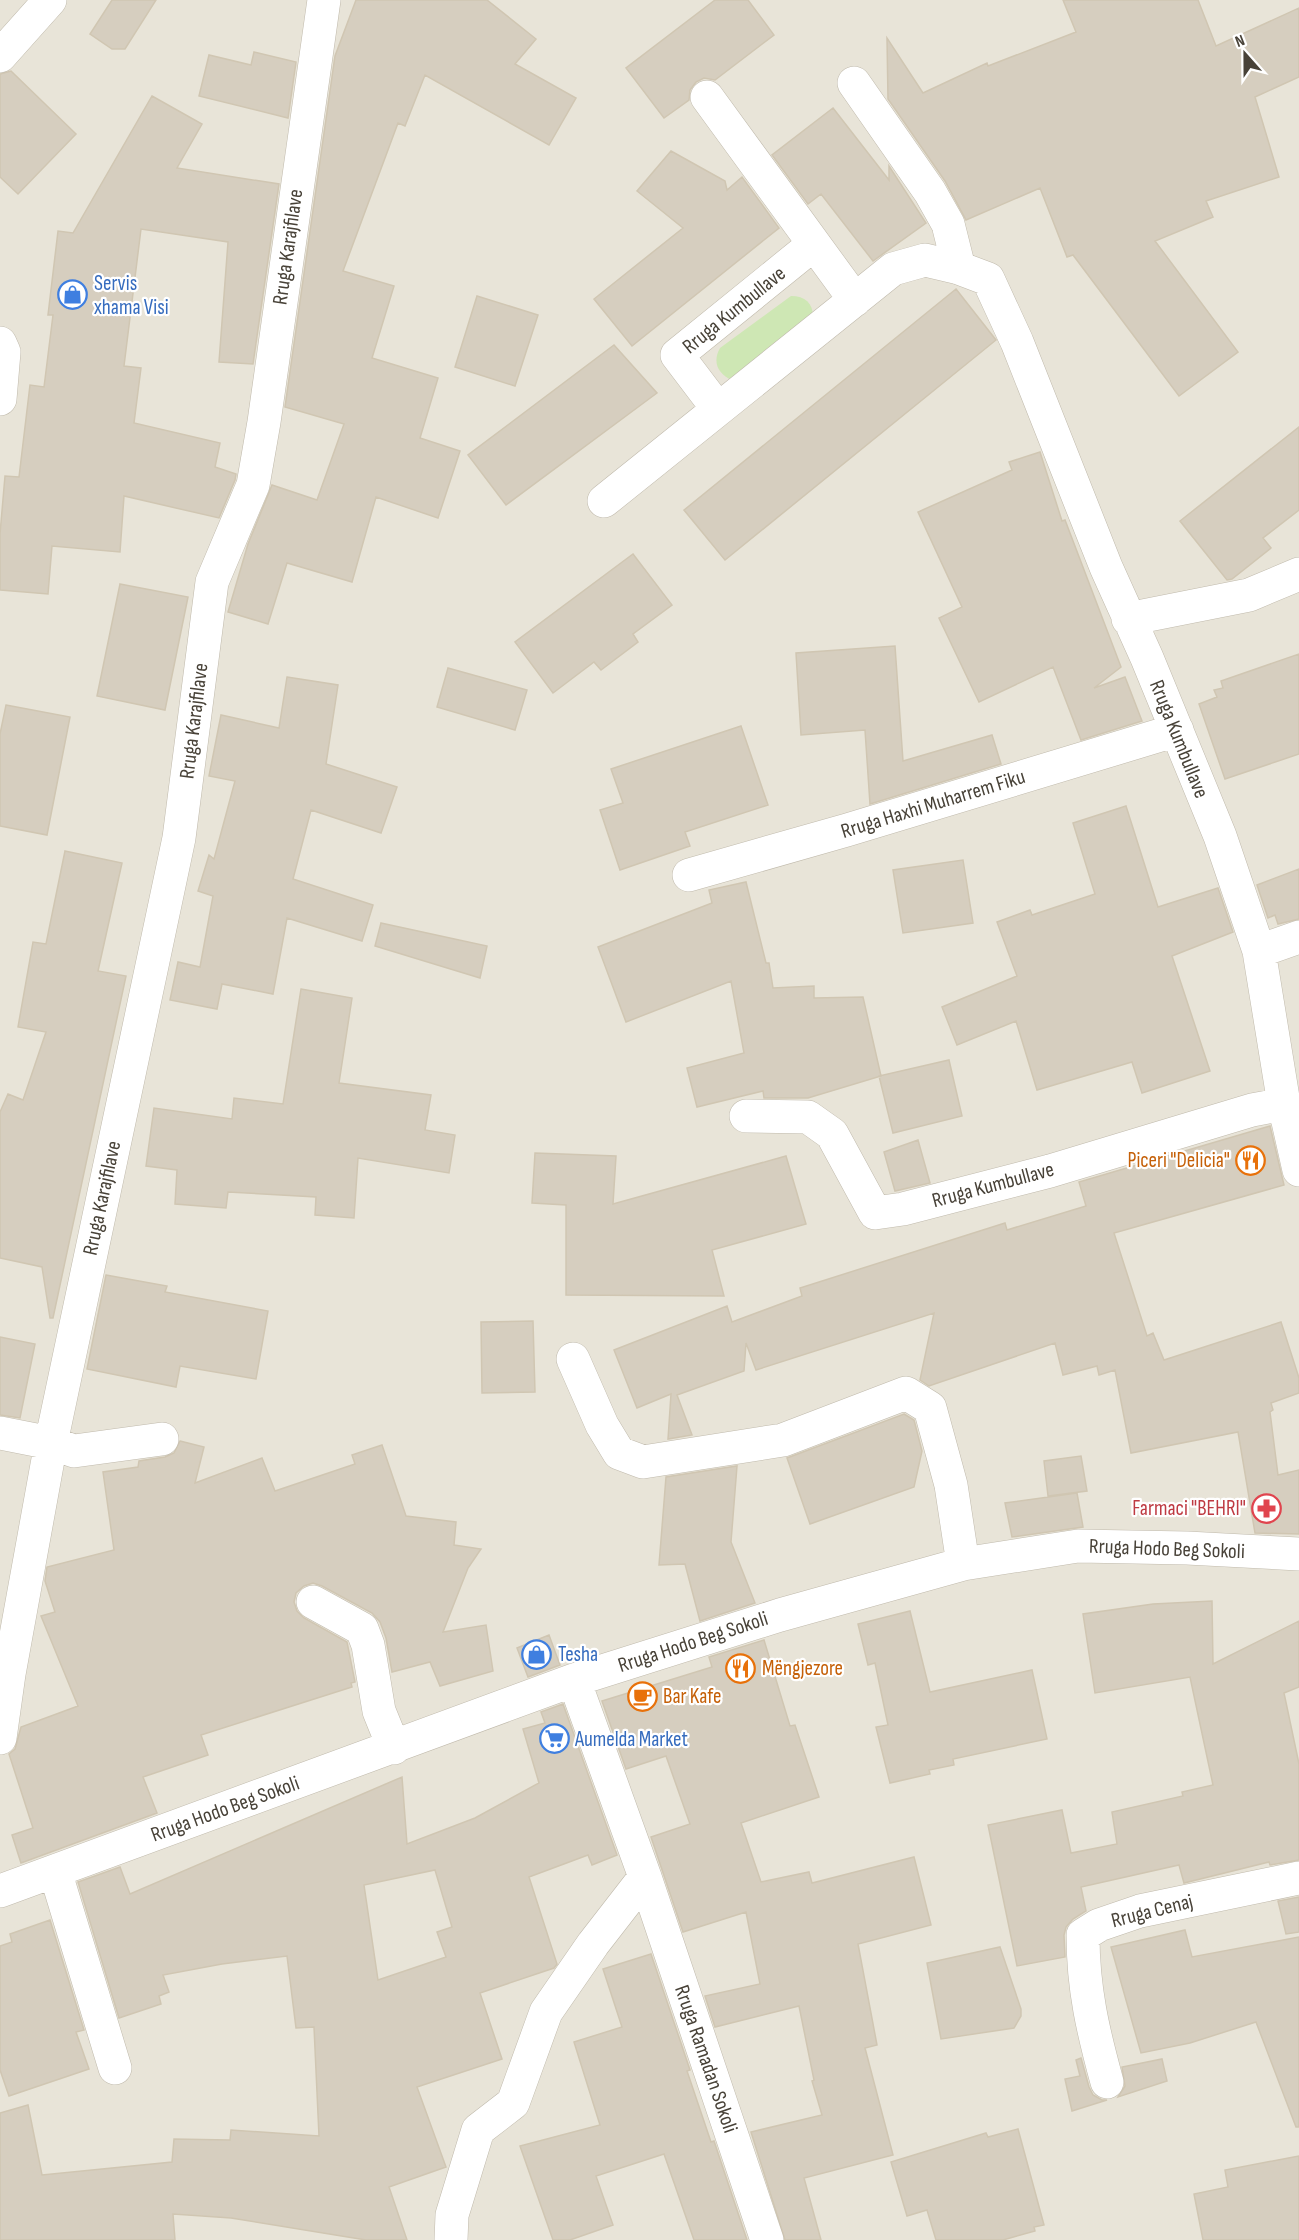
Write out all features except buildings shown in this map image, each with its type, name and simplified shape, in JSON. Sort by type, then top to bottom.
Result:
[{"type":"street","points":[[0,56],[50,0]]},
{"type":"street","name":"Rruga Karajfilave","points":[[0,1738],[9,1674],[51,1443],[179,838],[212,582],[253,485],[324,0]]},
{"type":"street","points":[[854,83],[930,192],[948,224],[959,268]]},
{"type":"street","points":[[706,97],[855,300]]},
{"type":"street","name":"Rruga Kumbullave","points":[[718,410],[677,355],[814,244]]},
{"type":"street","name":"Rruga Kumbullave","points":[[604,501],[893,268],[925,260],[959,268],[988,279],[1022,353],[1106,567],[1220,836],[1259,951],[1284,1104],[1299,1170]]},
{"type":"street","points":[[0,343],[4,352],[0,399]]},
{"type":"street","points":[[1128,619],[1249,595],[1299,574]]},
{"type":"street","name":"Rruga Haxhi Muharrem Fiku","points":[[689,875],[848,830],[1177,730]]},
{"type":"street","points":[[1259,951],[1299,937]]},
{"type":"street","name":"Rruga Kumbullave","points":[[746,1116],[808,1117],[832,1134],[875,1214],[903,1209],[1050,1171],[1252,1110],[1284,1104]]},
{"type":"street","points":[[573,1359],[602,1425],[619,1453],[643,1462],[783,1440],[906,1393],[930,1408],[951,1485],[963,1564]]},
{"type":"street","points":[[0,1433],[51,1443],[74,1451],[162,1439]]},
{"type":"street","name":"Rruga Hodo Beg Sokoli","points":[[0,1891],[574,1680],[780,1615],[963,1564],[1078,1546],[1187,1548],[1299,1554]]},
{"type":"street","points":[[313,1602],[362,1629],[368,1645],[379,1711],[394,1748]]},
{"type":"street","name":"Rruga Ramadan Sokoli","points":[[574,1680],[645,1877],[767,2240]]},
{"type":"street","points":[[55,1871],[115,2068]]},
{"type":"street","points":[[451,2240],[453,2215],[478,2130],[513,2103],[546,2012],[593,1944],[645,1877]]},
{"type":"street","name":"Rruga Cenaj","points":[[1107,2082],[1090,2021],[1083,1960],[1083,1935],[1099,1925],[1140,1911],[1299,1878]]},
{"type":"shaded area","points":[[0,0],[1299,0],[1299,2240],[0,2240]]},
{"type":"green space","points":[[791,296],[807,301],[812,308],[813,317],[732,380],[723,374],[717,363],[720,348]]},
{"type":"place","name":"Servis xhama Visi","points":[[73,295]]},
{"type":"place","name":"Piceri \"Delicia\"","points":[[1251,1160]]},
{"type":"place","name":"Farmaci \"BEHRI\"","points":[[1267,1508]]},
{"type":"place","name":"Tesha","points":[[537,1654]]},
{"type":"place","name":"Mëngjezore","points":[[741,1668]]},
{"type":"place","name":"Bar Kafe","points":[[642,1696]]},
{"type":"place","name":"Aumelda Market","points":[[554,1739]]}]
